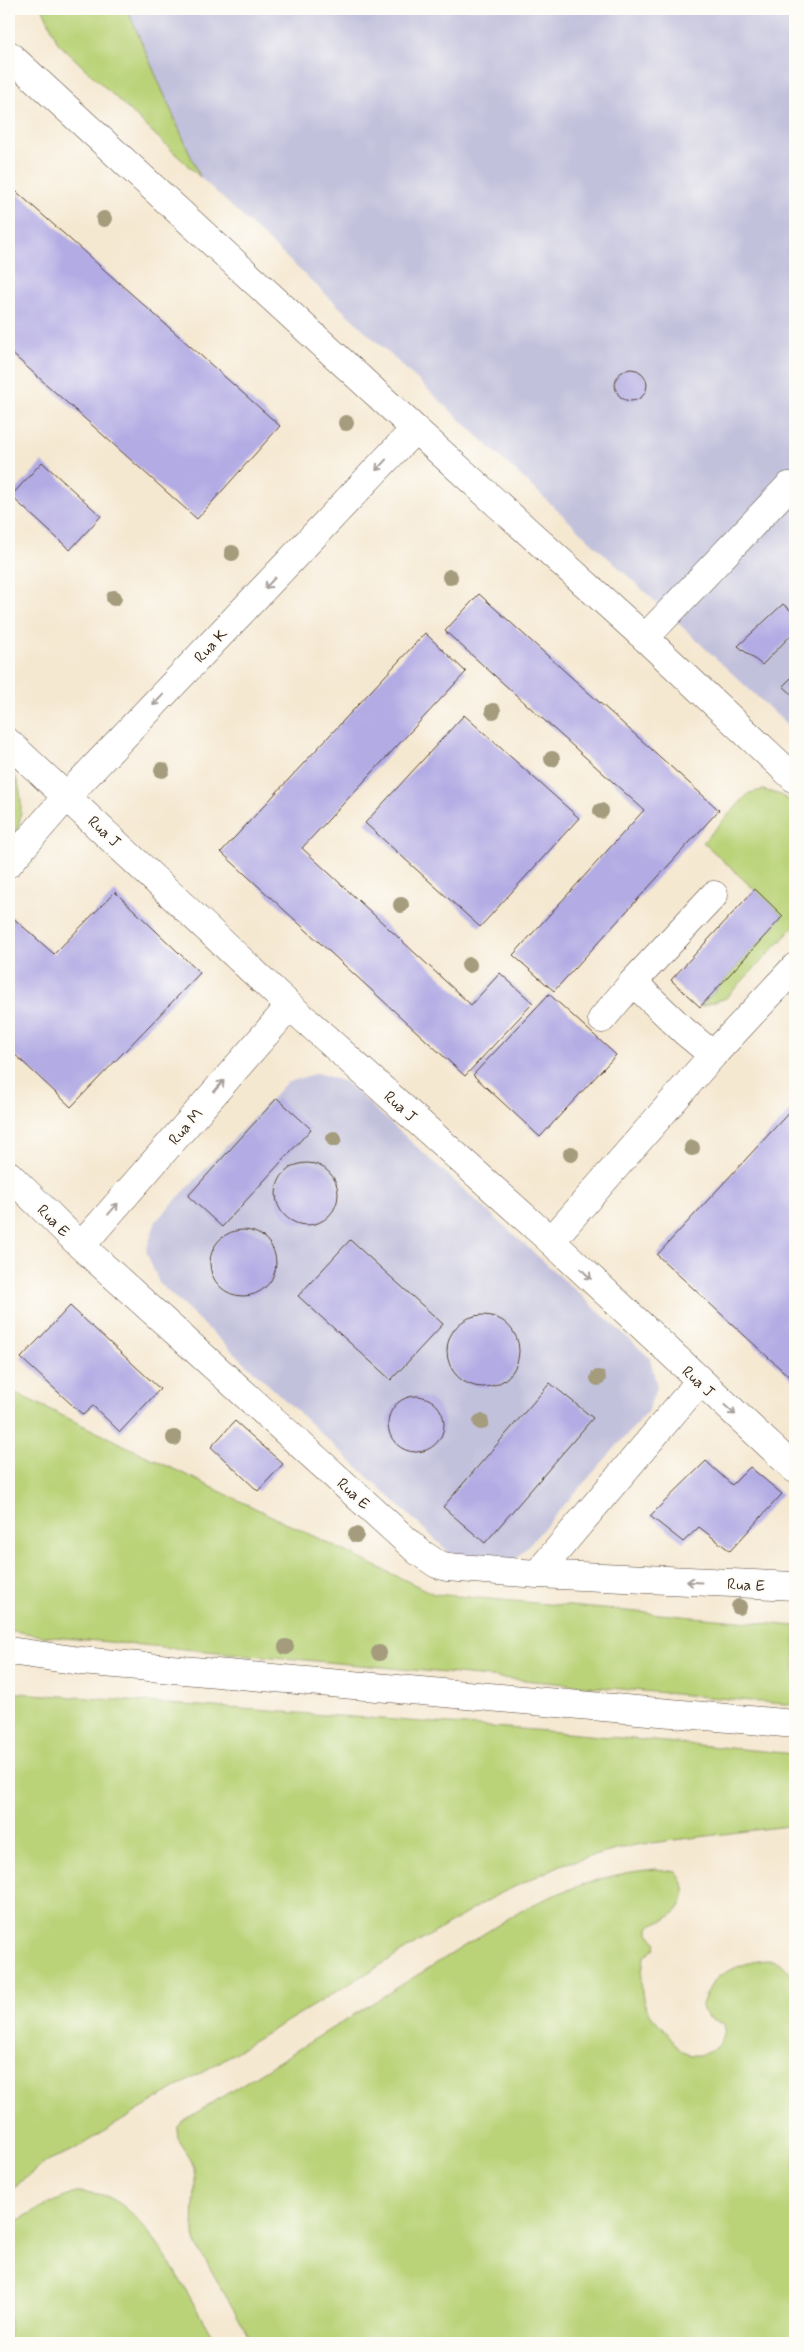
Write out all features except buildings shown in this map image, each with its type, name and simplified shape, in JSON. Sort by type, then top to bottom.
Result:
[{"type":"lane","points":[[9,55],[645,638],[795,779]]},
{"type":"lane","name":"Rua K","points":[[9,863],[67,796],[415,429]]},
{"type":"lane","points":[[645,638],[790,486],[795,492]]},
{"type":"lane","name":"Rua J","points":[[9,742],[290,1006],[551,1241],[795,1469]]},
{"type":"lane","points":[[602,1019],[632,982],[714,895]]},
{"type":"lane","points":[[551,1241],[713,1055],[795,967]]},
{"type":"lane","points":[[632,982],[684,1031],[713,1055]]},
{"type":"lane","name":"Rua M","points":[[81,1246],[290,1006]]},
{"type":"lane","name":"Rua E","points":[[9,1175],[81,1246],[429,1560],[447,1567],[537,1574],[795,1586]]},
{"type":"lane","points":[[537,1574],[700,1382]]},
{"type":"lane","points":[[9,1651],[81,1661],[795,1724]]},
{"type":"shaded area","points":[[127,9],[795,9],[795,732],[200,177]]},
{"type":"shaded area","points":[[317,1073],[345,1082],[650,1358],[657,1387],[647,1412],[510,1566],[453,1556],[159,1283],[146,1251],[156,1221],[286,1083]]},
{"type":"green space","points":[[43,9],[127,9],[200,177],[58,43]]},
{"type":"green space","points":[[9,768],[18,785],[21,806],[18,828],[9,845]]},
{"type":"green space","points":[[763,790],[781,795],[795,805],[795,926],[726,998],[700,1007],[783,916],[703,842],[749,793]]},
{"type":"green space","points":[[9,1390],[434,1594],[795,1626],[795,1705],[43,1636],[9,1630]]},
{"type":"green space","points":[[9,1691],[534,1730],[795,1754],[795,1825],[635,1845],[563,1864],[497,1895],[73,2150],[49,2160],[9,2191]]},
{"type":"green space","points":[[656,1869],[676,1872],[681,1878],[684,1898],[678,1910],[649,1928],[649,1933],[656,1941],[656,1944],[653,1951],[644,1957],[642,1996],[653,2018],[683,2052],[690,2055],[705,2053],[718,2045],[723,2038],[724,2024],[707,2017],[701,2008],[712,1983],[723,1973],[756,1961],[772,1960],[784,1966],[795,1983],[795,2343],[253,2343],[196,2244],[193,2225],[194,2169],[190,2158],[178,2139],[177,2133],[178,2127],[183,2121],[522,1910],[554,1895],[587,1883],[621,1874]]},
{"type":"green space","points":[[79,2192],[96,2194],[112,2199],[127,2209],[141,2224],[156,2242],[170,2264],[216,2343],[9,2343],[9,2226],[43,2207]]}]
